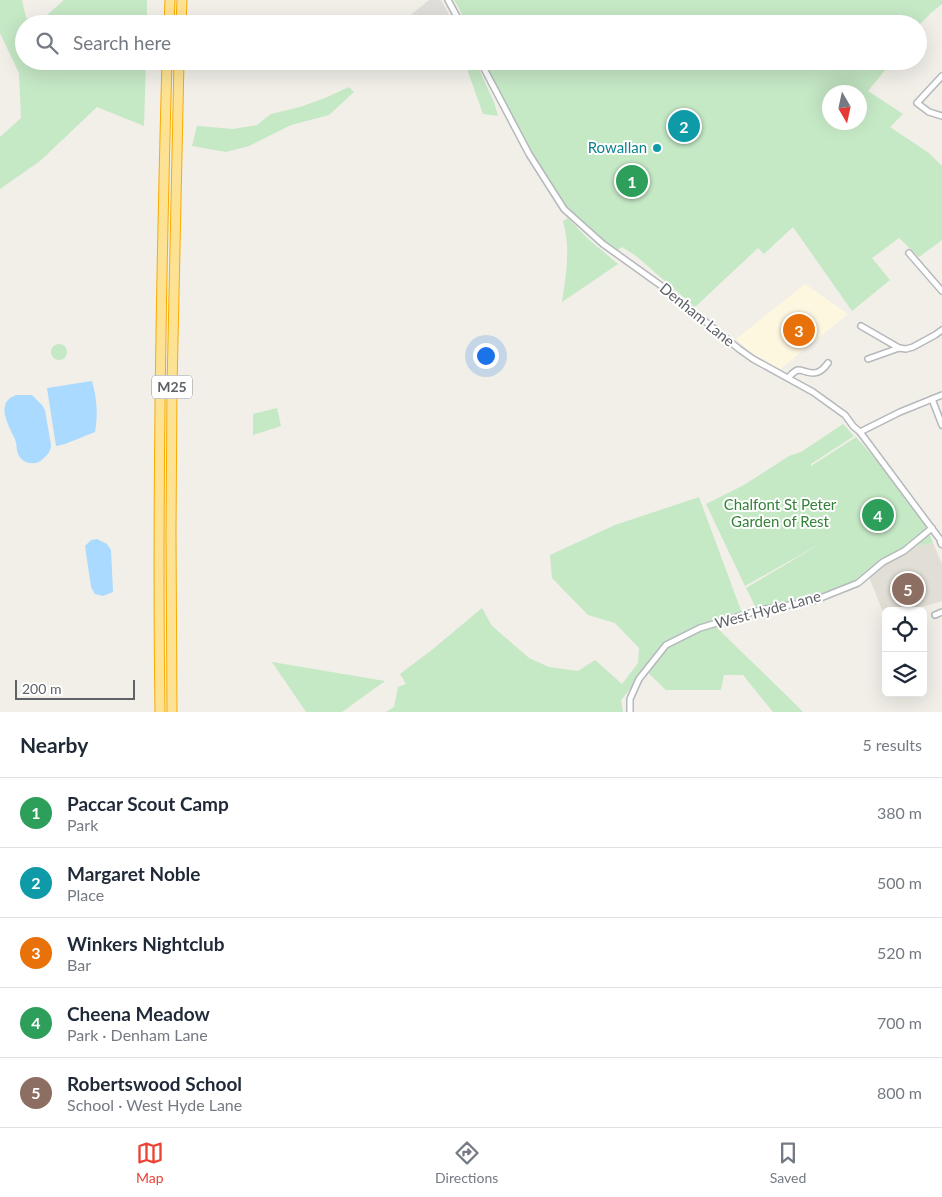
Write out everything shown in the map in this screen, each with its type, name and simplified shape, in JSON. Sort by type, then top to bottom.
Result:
[{"type":"highway","points":[[169,15],[170,0]]},
{"type":"highway","points":[[181,15],[182,0]]},
{"type":"highway","name":"M25","points":[[160,712],[160,401],[167,70]]},
{"type":"highway","name":"M25","points":[[172,712],[172,388],[179,70]]},
{"type":"street","points":[[448,0],[456,15]]},
{"type":"street","name":"Denham Lane","points":[[485,70],[529,154],[564,209],[603,244],[663,287],[739,349],[753,359],[814,392],[844,415],[860,432],[942,543]]},
{"type":"street","points":[[942,76],[917,103],[929,112],[942,116]]},
{"type":"street","points":[[909,253],[941,287]]},
{"type":"street","points":[[861,326],[899,348],[906,349],[913,348],[942,330]]},
{"type":"street","points":[[868,359],[899,348]]},
{"type":"street","points":[[788,378],[800,370],[816,373],[823,370],[828,363]]},
{"type":"street","points":[[860,432],[900,412],[942,395]]},
{"type":"street","points":[[932,399],[942,425]]},
{"type":"street","name":"West Hyde Lane","points":[[630,712],[630,699],[639,678],[666,646],[700,628],[760,610],[813,601],[858,583],[884,562],[904,551],[932,528]]},
{"type":"street","points":[[935,615],[942,612]]},
{"type":"shaded area","points":[[429,0],[441,0],[449,15],[411,15]]},
{"type":"shaded area","points":[[805,284],[848,314],[780,369],[750,352],[736,339]]},
{"type":"shaded area","points":[[933,543],[942,564],[942,601],[922,607],[882,607],[882,610],[869,577],[870,574],[913,547]]},
{"type":"green space","points":[[0,0],[22,0],[25,15],[15,15],[15,65],[0,33]]},
{"type":"green space","points":[[64,0],[147,0],[147,15],[47,15]]},
{"type":"green space","points":[[454,0],[942,0],[942,4],[927,17],[927,15],[462,15]]},
{"type":"green space","points":[[18,70],[146,70],[144,126],[97,107],[40,161],[0,189],[0,137],[21,118]]},
{"type":"green space","points":[[467,70],[479,70],[494,102],[498,116],[483,114]]},
{"type":"green space","points":[[487,70],[885,70],[868,91],[903,114],[890,127],[929,153],[942,166],[942,240],[919,257],[899,238],[872,258],[890,280],[852,311],[793,227],[764,254],[758,248],[695,307],[636,256],[622,247],[618,250],[585,225],[562,202],[539,164],[534,164]]},
{"type":"green space","points":[[349,87],[354,92],[329,115],[291,125],[249,146],[226,152],[192,146],[197,126],[233,129],[257,125],[271,114],[300,107]]},
{"type":"green space","points":[[568,218],[587,238],[618,264],[562,302],[567,251],[563,221]]},
{"type":"green space","points":[[59,344],[65,346],[67,352],[65,358],[59,360],[53,358],[51,352],[53,346]]},
{"type":"green space","points":[[277,408],[281,426],[253,435],[253,414]]},
{"type":"green space","name":"Chalfont St Peter Garden of Rest","points":[[843,424],[854,436],[811,464],[811,466],[856,437],[884,469],[927,528],[899,550],[876,563],[854,581],[807,599],[756,608],[746,588],[825,541],[745,586],[706,504],[744,485],[789,456],[801,452]]},
{"type":"green space","points":[[699,497],[742,613],[719,630],[803,712],[773,712],[743,675],[724,675],[721,690],[666,690],[645,670],[621,700],[623,712],[386,712],[394,707],[398,687],[406,684],[400,674],[482,608],[492,626],[529,658],[549,667],[578,671],[595,660],[622,684],[638,663],[639,648],[615,623],[588,615],[552,578],[550,555],[615,525]]},
{"type":"green space","points":[[926,535],[930,535],[933,543],[917,546],[920,541]]},
{"type":"green space","points":[[272,662],[385,681],[342,712],[306,712]]},
{"type":"water","points":[[92,381],[96,406],[95,432],[56,446],[47,388]]},
{"type":"water","points":[[16,395],[32,395],[45,410],[51,447],[50,451],[41,461],[27,462],[20,458],[17,452],[15,439],[9,427],[4,409],[9,399]]},
{"type":"water","points":[[97,539],[107,544],[111,550],[113,592],[103,596],[95,594],[91,587],[85,546],[91,540]]},
{"type":"place","name":"Margaret Noble","points":[[684,126]]},
{"type":"place","name":"Rowallan","points":[[657,148]]},
{"type":"place","name":"Paccar Scout Camp","points":[[632,181]]},
{"type":"place","name":"Winkers Nightclub","points":[[799,330]]},
{"type":"place","name":"Cheena Meadow","points":[[878,515]]},
{"type":"place","name":"Robertswood School","points":[[908,589]]}]
